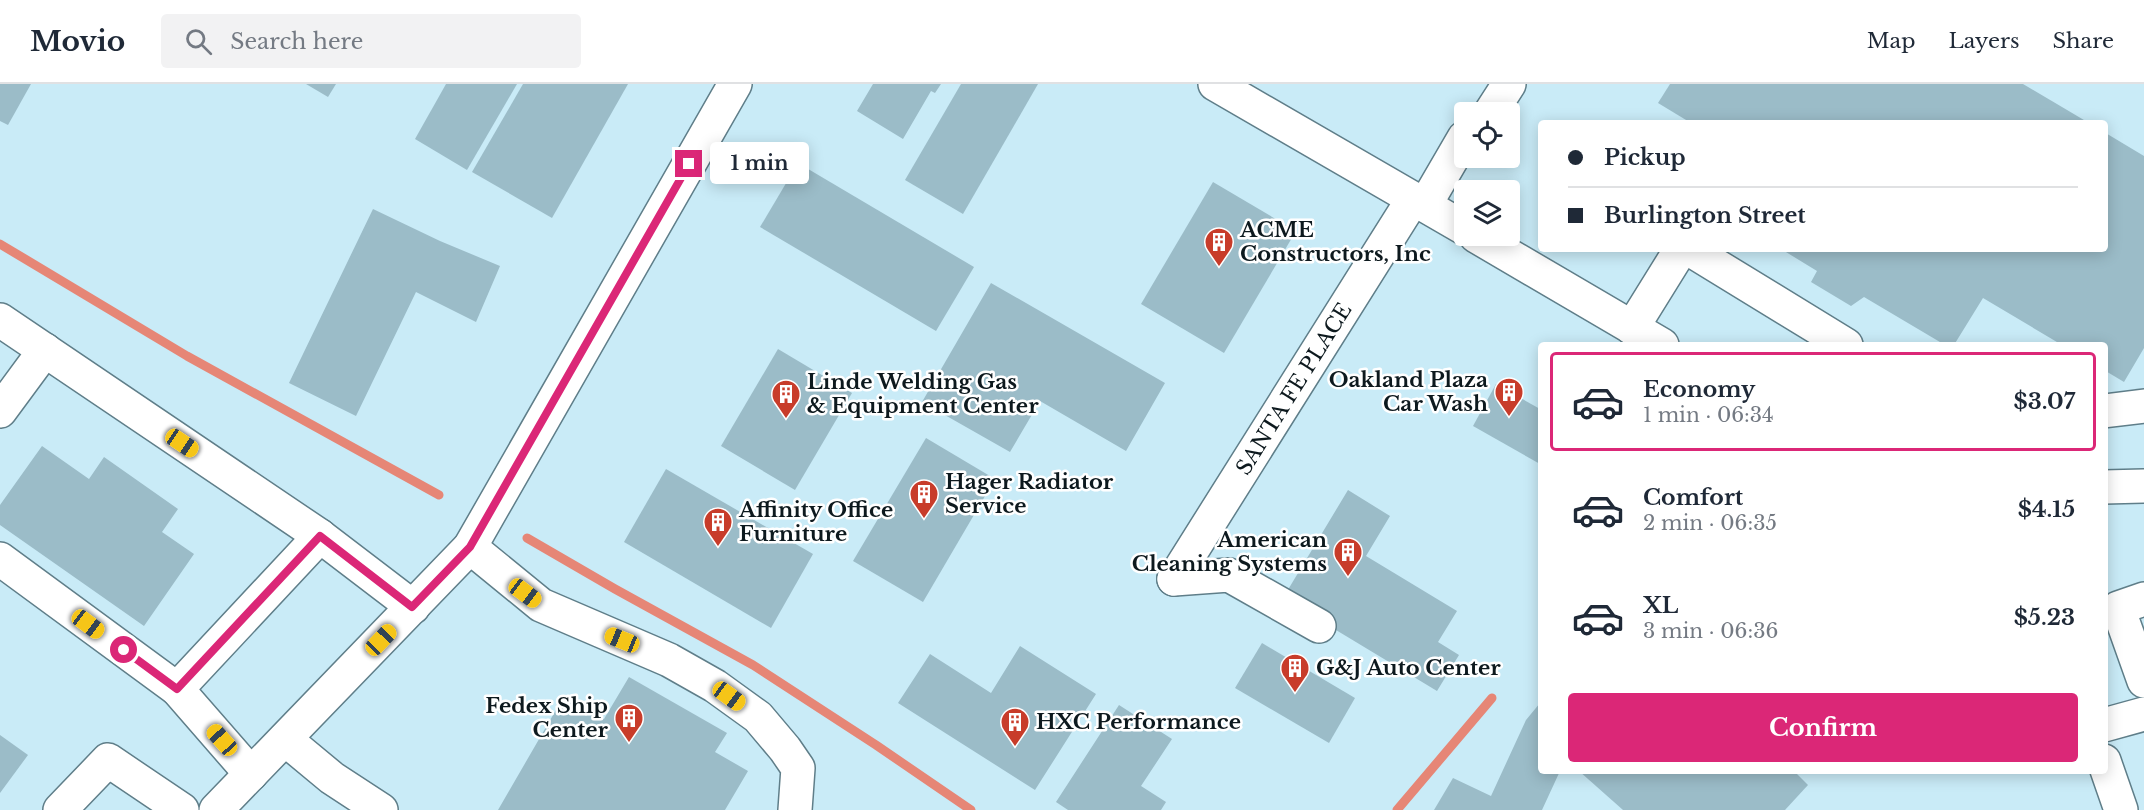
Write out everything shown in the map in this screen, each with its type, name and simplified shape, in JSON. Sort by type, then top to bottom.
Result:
[{"type":"street","points":[[216,810],[470,547],[735,84]]},
{"type":"street","points":[[1215,84],[1454,222]]},
{"type":"street","points":[[1497,102],[1509,84]]},
{"type":"street","name":"SANTA FE PLACE","points":[[1319,626],[1229,575],[1174,579],[1419,202],[1454,152]]},
{"type":"street","points":[[1493,246],[1657,342]]},
{"type":"street","points":[[1632,328],[1679,252]]},
{"type":"street","points":[[1694,252],[1841,342]]},
{"type":"street","points":[[0,320],[320,536],[412,607]]},
{"type":"street","points":[[0,411],[45,350]]},
{"type":"street","points":[[2108,410],[2144,406]]},
{"type":"street","points":[[2108,487],[2144,486]]},
{"type":"street","points":[[177,689],[320,536]]},
{"type":"street","points":[[470,547],[541,605],[669,660],[715,686],[758,717],[798,768],[795,810]]},
{"type":"street","points":[[0,558],[177,689],[251,774]]},
{"type":"street","points":[[2144,599],[2118,608],[2144,681]]},
{"type":"street","points":[[2108,724],[2144,714]]},
{"type":"street","points":[[285,738],[332,778],[381,810]]},
{"type":"street","points":[[60,810],[108,760],[182,810]]},
{"type":"street","points":[[2108,773],[2121,810]]},
{"type":"building","points":[[0,84],[31,84],[8,125],[0,121]]},
{"type":"building","points":[[306,84],[336,84],[328,97]]},
{"type":"building","points":[[446,84],[517,84],[467,170],[415,139]]},
{"type":"building","points":[[523,84],[628,84],[552,218],[472,172]]},
{"type":"building","points":[[873,84],[941,84],[935,93],[931,91],[903,139],[857,111]]},
{"type":"building","points":[[961,84],[1038,84],[963,214],[905,180]]},
{"type":"building","points":[[1670,84],[2023,84],[2084,120],[1686,120],[1658,103]]},
{"type":"building","points":[[2108,134],[2144,156],[2144,348],[2124,382],[2108,372],[2108,342],[2057,342],[1983,298],[1956,342],[1940,342],[1864,297],[1851,306],[1811,282],[1817,271],[1786,252],[2108,252]]},
{"type":"building","points":[[798,163],[974,267],[936,331],[760,227]]},
{"type":"building","name":"ACME Constructors, Inc","points":[[1213,182],[1296,231],[1224,353],[1141,304]]},
{"type":"building","points":[[373,209],[500,266],[476,322],[416,292],[356,416],[289,383]]},
{"type":"building","points":[[991,283],[1165,383],[1126,451],[1040,401],[1010,452],[922,402]]},
{"type":"building","name":"Linde Welding Gas & Equipment Center","points":[[778,349],[852,393],[795,490],[721,446]]},
{"type":"building","name":"Oakland Plaza Car Wash","points":[[1496,384],[1538,408],[1538,463],[1473,426]]},
{"type":"building","name":"Hager Radiator Service","points":[[926,438],[995,479],[923,602],[853,561]]},
{"type":"building","points":[[42,446],[89,479],[104,457],[178,509],[162,532],[194,554],[144,626],[0,525],[0,505]]},
{"type":"building","name":"Affinity Office Furniture","points":[[666,469],[813,554],[771,628],[624,542]]},
{"type":"building","name":"American Cleaning Systems","points":[[1348,490],[1390,516],[1366,556],[1457,611],[1438,642],[1459,655],[1437,691],[1283,598]]},
{"type":"building","name":"G&J Auto Center","points":[[1262,643],[1355,698],[1329,743],[1235,688]]},
{"type":"building","name":"HXC Performance","points":[[1020,646],[1096,694],[1035,790],[898,703],[930,654],[991,693]]},
{"type":"building","name":"Fedex Ship Center","points":[[629,677],[727,733],[715,752],[748,771],[725,810],[498,810],[564,696],[604,719]]},
{"type":"building","points":[[1119,705],[1172,739],[1141,786],[1166,802],[1161,810],[1068,810],[1056,802]]},
{"type":"building","points":[[1538,705],[1538,774],[1559,774],[1542,810],[1434,810],[1453,778],[1491,796],[1526,720]]},
{"type":"building","points":[[0,735],[28,755],[0,793]]},
{"type":"building","points":[[1582,774],[1797,774],[1808,785],[1785,810],[1623,810]]},
{"type":"waterway","points":[[0,244],[187,356],[439,495]]},
{"type":"waterway","points":[[527,538],[753,665],[971,810]]},
{"type":"waterway","points":[[1397,810],[1492,698]]},
{"type":"place","name":"ACME Constructors, Inc","points":[[1219,268]]},
{"type":"place","name":"Oakland Plaza Car Wash","points":[[1509,418]]},
{"type":"place","name":"Linde Welding Gas & Equipment Center","points":[[786,420]]},
{"type":"place","name":"Hager Radiator Service","points":[[924,520]]},
{"type":"place","name":"Affinity Office Furniture","points":[[718,548]]},
{"type":"place","name":"American Cleaning Systems","points":[[1348,578]]},
{"type":"place","name":"G&J Auto Center","points":[[1295,694]]},
{"type":"place","name":"Fedex Ship Center","points":[[629,744]]},
{"type":"place","name":"HXC Performance","points":[[1015,748]]},
{"type":"route","points":[[124,650],[177,689],[320,536],[412,607],[470,547],[689,164]]}]
